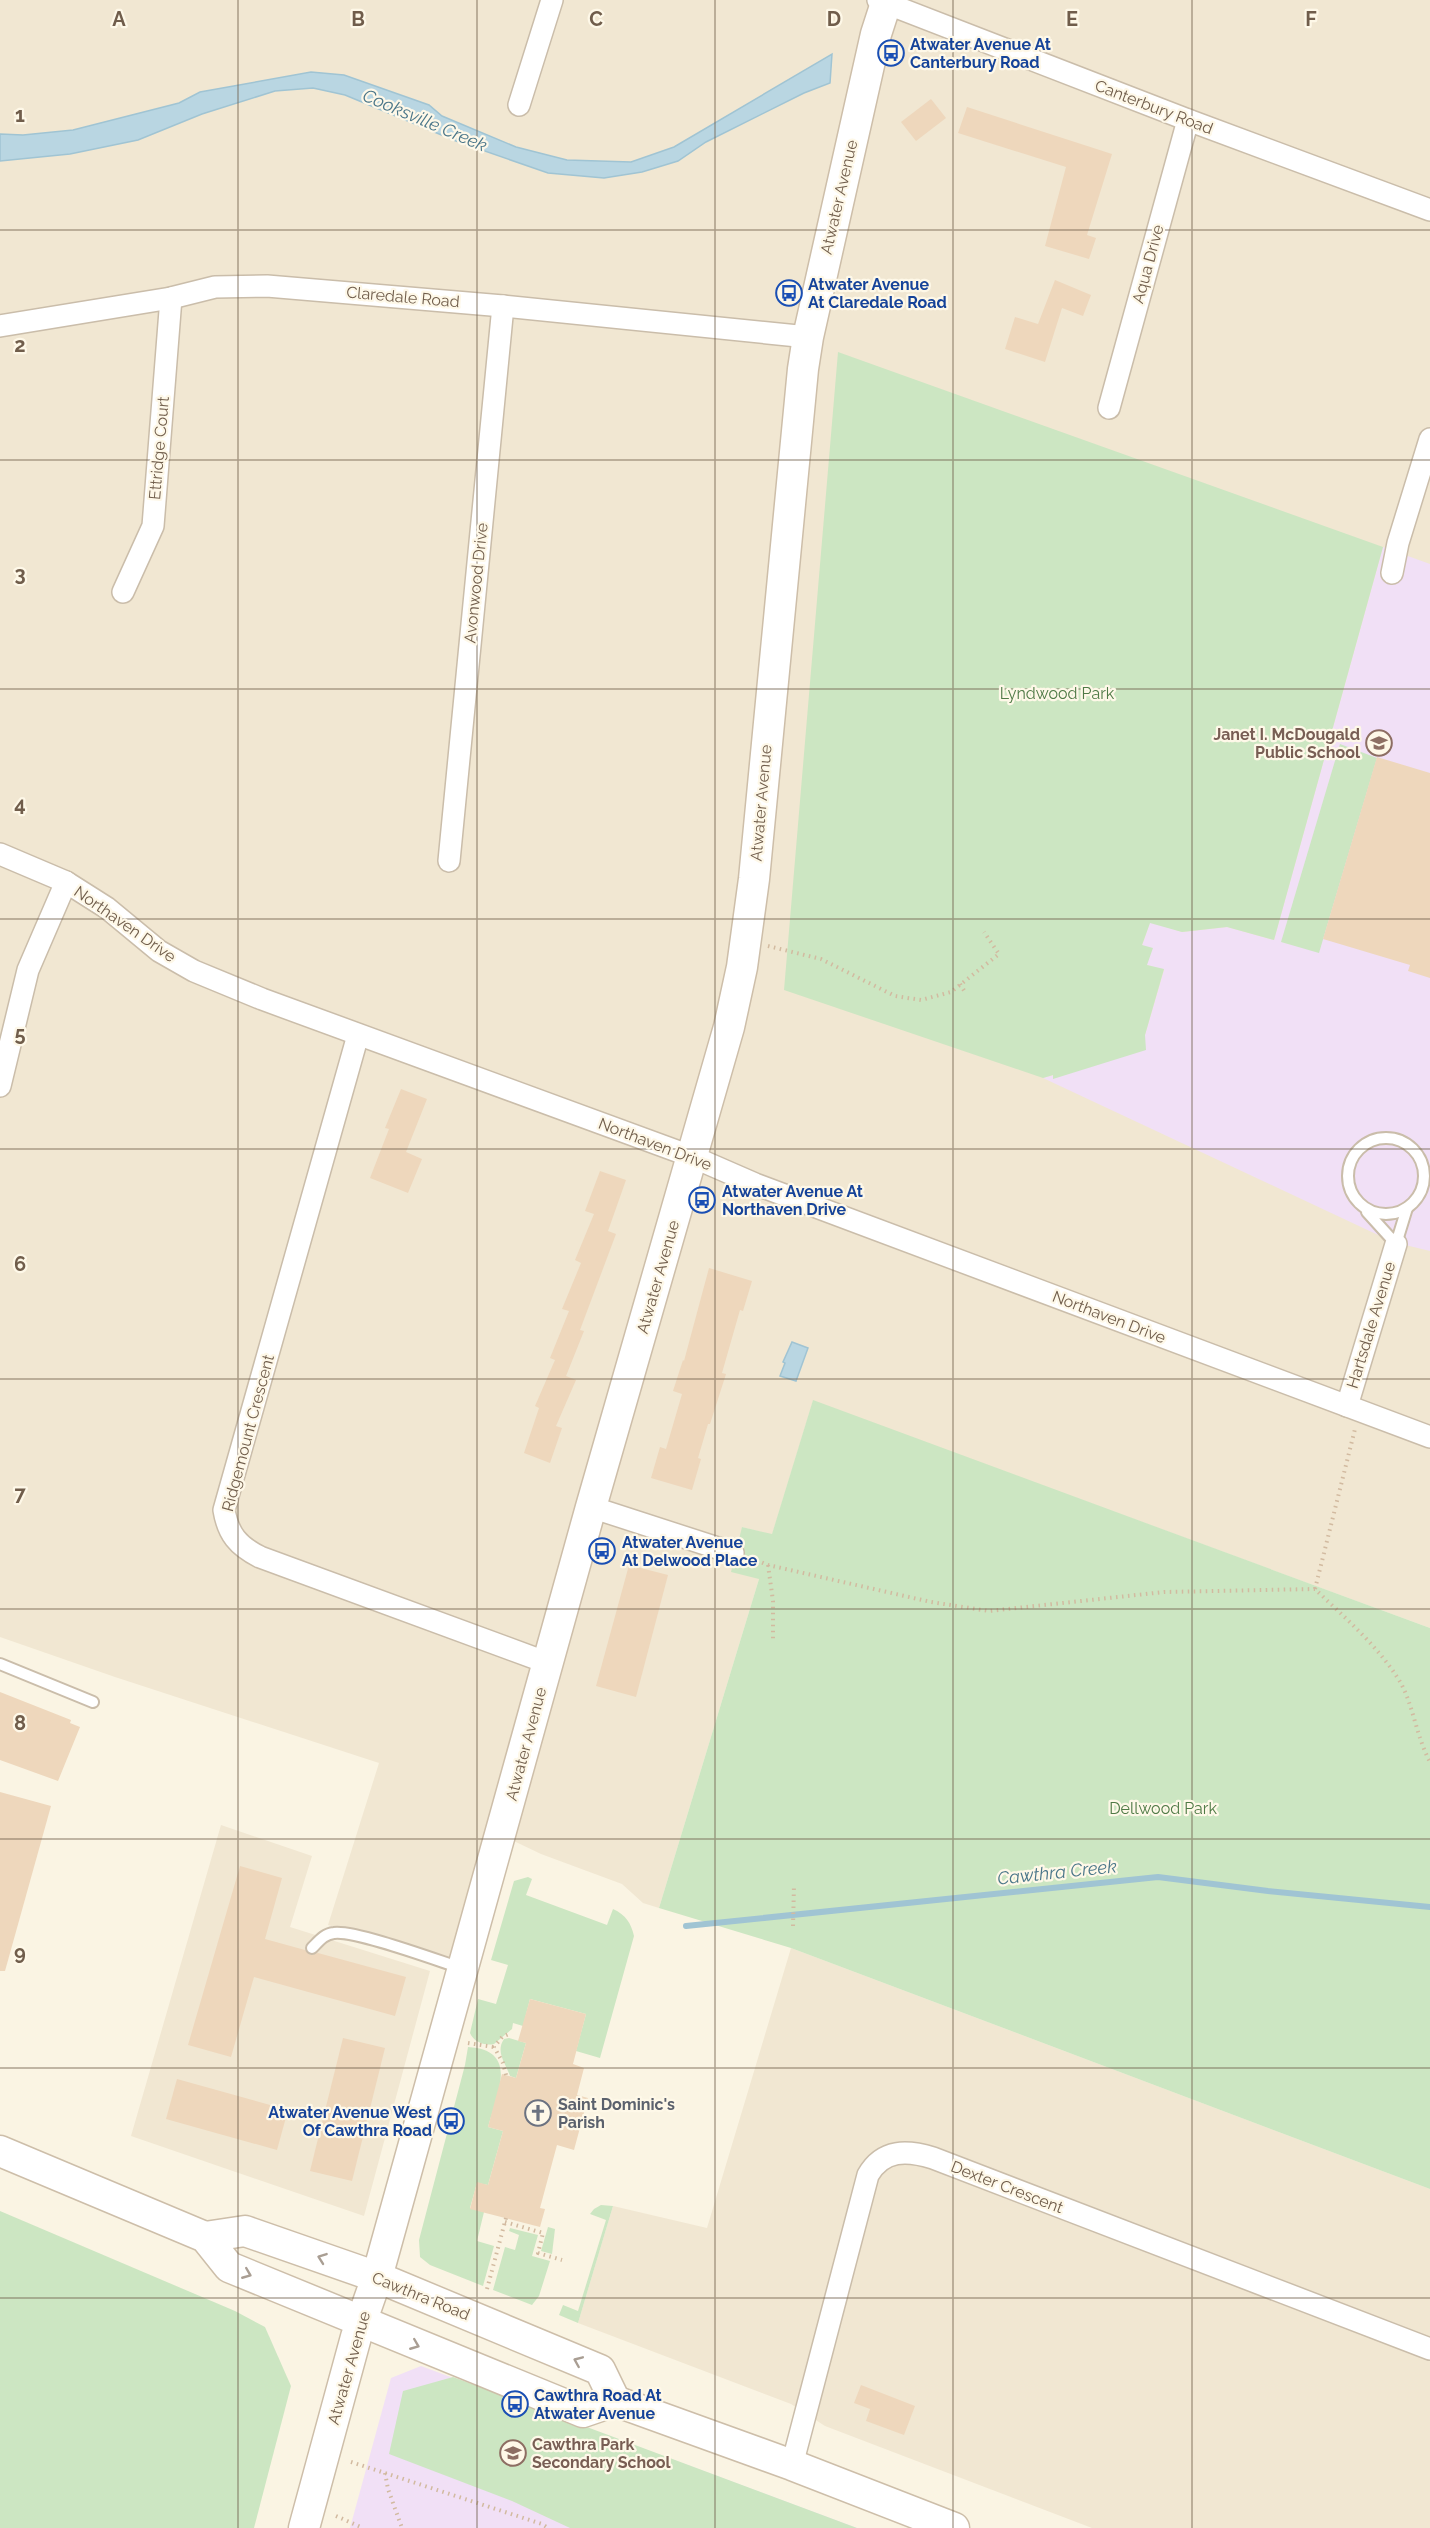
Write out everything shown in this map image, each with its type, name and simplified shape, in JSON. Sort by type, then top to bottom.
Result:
[{"type":"street","points":[[519,105],[552,0]]},
{"type":"street","name":"Canterbury Road","points":[[884,1],[1188,120],[1430,210]]},
{"type":"street","name":"Atwater Avenue","points":[[304,2528],[464,1969],[591,1507],[729,1027],[746,940],[754,879],[808,337],[884,1]]},
{"type":"street","name":"Aqua Drive","points":[[1109,408],[1188,120]]},
{"type":"street","name":"Claredale Road","points":[[0,326],[171,298],[215,287],[267,286],[503,306],[808,337]]},
{"type":"street","name":"Ettridge Court","points":[[123,592],[153,526],[171,298]]},
{"type":"street","name":"Avonwood Drive","points":[[449,861],[503,306]]},
{"type":"street","points":[[1392,573],[1398,543],[1430,439]]},
{"type":"street","name":"Northaven Drive","points":[[0,854],[66,882],[107,908],[159,951],[194,971],[358,1035],[693,1157],[755,1184],[1430,1437]]},
{"type":"street","points":[[0,1086],[28,970],[66,882]]},
{"type":"street","name":"Ridgemount Crescent","points":[[358,1035],[224,1510],[227,1526],[244,1549],[260,1557],[548,1663]]},
{"type":"street","name":"Hartsdale Avenue","points":[[1354,1409],[1396,1244]]},
{"type":"street","points":[[591,1507],[733,1553]]},
{"type":"street","points":[[0,2151],[205,2237],[229,2267],[583,2412],[615,2401],[792,2465],[954,2528]]},
{"type":"street","name":"Dexter Crescent","points":[[792,2465],[868,2175],[874,2164],[896,2152],[933,2158],[1430,2349]]},
{"type":"street","name":"Cawthra Road","points":[[205,2237],[245,2231],[377,2277],[600,2370],[615,2401]]},
{"type":"lane","points":[[1358,1203],[1369,1211],[1382,1215],[1395,1214],[1407,1208],[1421,1193],[1424,1180],[1423,1167],[1418,1154],[1408,1145],[1396,1139],[1383,1137],[1368,1142],[1350,1161],[1347,1174],[1350,1192],[1358,1203],[1396,1244]]},
{"type":"lane","points":[[1396,1244],[1407,1208]]},
{"type":"lane","points":[[0,1664],[93,1702]]},
{"type":"lane","points":[[312,1948],[325,1935],[336,1932],[358,1936],[464,1969]]},
{"type":"path","points":[[746,940],[821,959],[895,996],[921,1000],[951,992],[999,954],[984,932]]},
{"type":"path","points":[[960,984],[965,992]]},
{"type":"path","points":[[1315,1588],[1354,1409]]},
{"type":"path","points":[[733,1553],[768,1565],[931,1602],[989,1611],[1164,1592],[1315,1588],[1376,1649],[1400,1682],[1422,1747],[1430,1762]]},
{"type":"path","points":[[768,1565],[773,1601],[773,1641]]},
{"type":"path","points":[[793,1926],[794,1885]]},
{"type":"path","points":[[494,2047],[502,2037],[511,2032]]},
{"type":"path","points":[[466,2043],[494,2047]]},
{"type":"path","points":[[494,2047],[503,2063],[506,2076]]},
{"type":"path","points":[[487,2289],[506,2220],[543,2233],[538,2253],[562,2260]]},
{"type":"path","points":[[351,2462],[542,2524],[548,2528]]},
{"type":"path","points":[[385,2473],[388,2489],[402,2528]]},
{"type":"path","points":[[336,2516],[363,2528]]},
{"type":"shaded area","points":[[0,0],[1430,0],[1430,1628],[813,1401],[772,1535],[742,1527],[759,1579],[659,1908],[643,1903],[622,1884],[541,1854],[493,1831],[455,1962],[328,1925],[379,1763],[0,1637]]},
{"type":"shaded area","name":"Janet I. McDougald Public School","points":[[1383,547],[1430,564],[1430,1251],[1393,1242],[1043,1078],[1091,1065],[1145,1035],[1164,970],[1147,965],[1142,946],[1150,922],[1182,932],[1227,927],[1274,940]]},
{"type":"shaded area","points":[[221,1825],[312,1856],[290,1927],[430,1971],[364,2216],[131,2136]]},
{"type":"shaded area","points":[[791,1948],[1430,2189],[1430,2528],[1092,2528],[825,2426],[791,2404],[578,2323],[613,2206],[707,2228]]},
{"type":"shaded area","name":"Cawthra Park Secondary School","points":[[421,2366],[857,2528],[350,2528],[391,2378]]},
{"type":"green space","name":"Lyndwood Park","points":[[838,352],[1383,547],[1274,940],[1227,927],[1182,932],[1150,923],[1142,945],[1153,948],[1147,965],[1164,969],[1145,1035],[1146,1050],[1053,1079],[1053,1075],[1043,1078],[784,990]]},
{"type":"green space","points":[[1340,744],[1377,758],[1319,953],[1281,942]]},
{"type":"green space","name":"Dellwood Park","points":[[813,1400],[1430,1628],[1430,2189],[791,1948],[659,1908],[759,1579],[731,1572],[742,1527],[772,1534]]},
{"type":"green space","points":[[528,1877],[532,1879],[526,1895],[607,1925],[613,1909],[625,1917],[631,1927],[634,1936],[600,2058],[576,2051],[586,2014],[530,1999],[523,2026],[513,2023],[512,2029],[494,2044],[480,2043],[470,2033],[478,1999],[496,2004],[508,1965],[491,1960],[514,1881]]},
{"type":"green space","points":[[509,2038],[526,2043],[516,2078],[510,2076],[501,2053],[504,2039]]},
{"type":"green space","points":[[468,2047],[484,2050],[494,2056],[500,2065],[501,2076],[488,2127],[503,2131],[488,2185],[477,2183],[470,2208],[484,2212],[477,2241],[494,2246],[483,2286],[430,2265],[420,2257],[419,2240]]},
{"type":"green space","points":[[601,2205],[613,2206],[578,2323],[559,2315],[563,2305],[578,2311],[606,2220],[590,2214]]},
{"type":"green space","points":[[0,2211],[235,2311],[265,2327],[291,2386],[254,2528],[0,2528]]},
{"type":"green space","points":[[548,2227],[555,2229],[552,2254],[541,2251]]},
{"type":"green space","points":[[510,2228],[538,2235],[532,2256],[550,2261],[539,2296],[532,2305],[493,2290],[505,2247],[515,2250],[519,2235],[509,2231]]},
{"type":"green space","name":"Cawthra Park Secondary School","points":[[453,2377],[857,2528],[570,2528],[512,2501],[389,2454],[403,2391]]},
{"type":"water","name":"Cooksville Creek","points":[[832,54],[830,83],[804,93],[706,142],[678,161],[642,172],[604,178],[548,173],[456,141],[345,95],[313,88],[275,91],[202,114],[138,140],[70,154],[0,161],[0,134],[23,135],[73,130],[179,103],[200,92],[311,72],[344,75],[429,105],[442,116],[516,147],[567,160],[631,162],[674,147]]},
{"type":"water","points":[[792,1342],[808,1348],[796,1381],[780,1376],[785,1363],[783,1362]]},
{"type":"building","points":[[931,99],[946,118],[916,141],[901,122]]},
{"type":"building","points":[[967,107],[1112,154],[1087,235],[1096,238],[1089,259],[1045,246],[1066,167],[958,133]]},
{"type":"building","points":[[1055,280],[1091,295],[1083,316],[1062,308],[1045,362],[1005,349],[1015,317],[1038,324]]},
{"type":"building","points":[[1377,757],[1430,773],[1430,978],[1408,971],[1410,965],[1323,939]]},
{"type":"building","points":[[401,1089],[427,1099],[406,1152],[422,1159],[408,1193],[370,1178],[389,1129],[385,1128]]},
{"type":"building","points":[[600,1171],[626,1180],[608,1231],[616,1234],[580,1330],[584,1331],[566,1376],[576,1380],[556,1426],[562,1428],[550,1463],[524,1453],[539,1408],[535,1406],[555,1360],[550,1358],[569,1311],[562,1309],[581,1263],[575,1260],[594,1214],[585,1211]]},
{"type":"building","points":[[709,1268],[752,1281],[743,1311],[740,1310],[722,1373],[726,1374],[698,1458],[701,1459],[692,1490],[651,1478],[660,1447],[666,1449],[682,1394],[673,1391],[684,1361]]},
{"type":"building","points":[[629,1565],[668,1575],[636,1697],[596,1686]]},
{"type":"building","points":[[0,1692],[71,1720],[70,1723],[80,1727],[58,1781],[0,1760]]},
{"type":"building","points":[[0,1792],[51,1806],[5,1971],[0,1971]]},
{"type":"building","points":[[240,1866],[282,1878],[265,1939],[305,1950],[310,1955],[318,1953],[406,1977],[395,2016],[254,1977],[231,2057],[188,2045]]},
{"type":"building","name":"Saint Dominic's Parish","points":[[530,1999],[586,2014],[573,2064],[584,2068],[577,2095],[588,2098],[574,2150],[557,2145],[540,2208],[545,2209],[540,2227],[470,2209],[477,2182],[488,2185],[503,2131],[488,2127],[502,2074],[516,2078],[526,2043],[518,2041]]},
{"type":"building","points":[[343,2038],[385,2048],[352,2181],[310,2171]]},
{"type":"building","points":[[177,2079],[288,2110],[277,2150],[166,2119]]},
{"type":"building","points":[[861,2385],[915,2406],[904,2435],[866,2421],[870,2409],[854,2403]]},
{"type":"waterway","name":"Cawthra Creek","points":[[686,1926],[1158,1877],[1268,1891],[1430,1907]]},
{"type":"place","name":"Atwater Avenue At Canterbury Road","points":[[891,53]]},
{"type":"place","name":"Atwater Avenue At Claredale Road","points":[[789,293]]},
{"type":"place","name":"Janet I. McDougald Public School","points":[[1379,743]]},
{"type":"place","name":"Atwater Avenue At Northaven Drive","points":[[702,1200]]},
{"type":"place","name":"Atwater Avenue At Delwood Place","points":[[602,1551]]},
{"type":"place","name":"Saint Dominic's Parish","points":[[538,2113]]},
{"type":"place","name":"Atwater Avenue West Of Cawthra Road","points":[[451,2121]]},
{"type":"place","name":"Cawthra Road At Atwater Avenue","points":[[515,2404]]},
{"type":"place","name":"Cawthra Park Secondary School","points":[[513,2453]]}]
